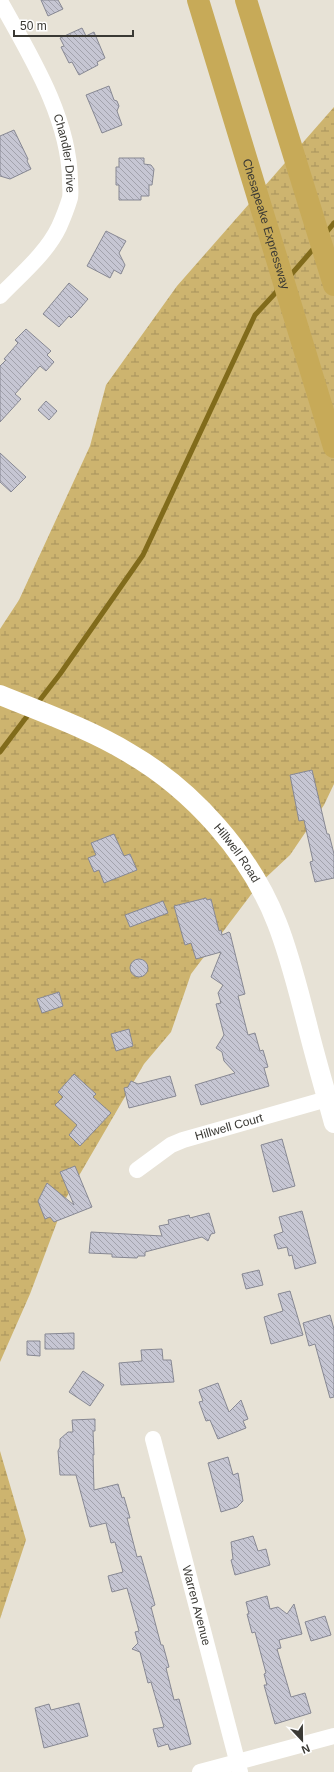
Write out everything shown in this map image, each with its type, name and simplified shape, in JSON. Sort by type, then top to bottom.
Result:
[{"type":"highway","name":"Chesapeake Expressway","points":[[198,0],[334,447]]},
{"type":"highway","points":[[246,0],[334,285]]},
{"type":"street","name":"Chandler Drive","points":[[0,1],[34,64],[47,92],[63,134],[69,160],[70,197],[58,228],[45,249],[0,296]]},
{"type":"street","name":"Hillwell Road","points":[[0,695],[92,733],[131,754],[159,772],[192,800],[217,826],[234,847],[254,877],[277,922],[289,957],[334,1123]]},
{"type":"street","name":"Hillwell Court","points":[[137,1170],[171,1145],[183,1140],[327,1099]]},
{"type":"street","name":"Warren Avenue","points":[[153,1439],[238,1767]]},
{"type":"street","points":[[200,1772],[238,1767],[334,1736]]},
{"type":"green space","points":[[334,107],[334,784],[324,805],[290,855],[259,884],[191,974],[171,1032],[144,1064],[66,1198],[30,1294],[0,1362],[0,629],[19,600],[90,446],[106,385],[177,286]]},
{"type":"green space","points":[[0,1451],[26,1540],[0,1619]]},
{"type":"building","points":[[41,0],[58,0],[63,9],[48,16]]},
{"type":"building","points":[[82,28],[86,36],[94,32],[105,58],[97,62],[98,65],[79,75],[72,62],[69,63],[61,47],[64,46],[60,38]]},
{"type":"building","points":[[109,86],[114,100],[117,101],[119,106],[117,111],[122,125],[102,133],[86,95]]},
{"type":"building","points":[[14,130],[28,159],[27,161],[31,169],[10,179],[0,176],[0,136]]},
{"type":"building","points":[[119,158],[144,158],[144,164],[151,165],[154,169],[152,185],[149,185],[149,196],[141,196],[141,200],[119,200],[119,185],[116,185],[116,167],[119,167]]},
{"type":"building","points":[[106,231],[126,241],[119,253],[125,265],[121,274],[114,270],[110,278],[87,266]]},
{"type":"building","points":[[69,283],[88,299],[71,318],[69,316],[59,327],[43,314]]},
{"type":"building","points":[[26,329],[51,351],[47,355],[54,362],[46,371],[40,366],[15,394],[21,399],[0,422],[0,366],[18,343],[15,340]]},
{"type":"building","points":[[46,401],[57,411],[49,420],[38,410]]},
{"type":"building","points":[[0,453],[26,477],[11,492],[0,482]]},
{"type":"building","points":[[312,770],[327,834],[329,834],[334,854],[334,878],[315,882],[310,862],[313,861],[304,820],[299,821],[290,775]]},
{"type":"building","points":[[114,834],[124,856],[130,854],[137,870],[104,883],[99,870],[94,872],[88,858],[96,855],[91,843]]},
{"type":"building","points":[[206,898],[207,900],[211,899],[219,931],[221,930],[222,935],[229,932],[230,933],[245,994],[238,996],[248,1035],[255,1033],[260,1051],[263,1050],[268,1067],[264,1068],[269,1086],[201,1105],[195,1085],[235,1073],[224,1061],[222,1052],[216,1048],[224,1035],[216,1004],[221,1003],[218,993],[223,985],[211,977],[221,952],[196,959],[191,943],[185,945],[174,906]]},
{"type":"building","points":[[163,901],[168,913],[130,927],[125,915]]},
{"type":"building","points":[[139,959],[145,962],[148,968],[145,974],[139,977],[133,974],[130,968],[133,962]]},
{"type":"building","points":[[59,992],[63,1006],[42,1013],[37,999]]},
{"type":"building","points":[[129,1029],[133,1046],[116,1051],[111,1034]]},
{"type":"building","points":[[74,1074],[96,1094],[93,1097],[111,1113],[80,1146],[69,1135],[77,1125],[55,1105],[63,1097],[58,1092]]},
{"type":"building","points":[[170,1076],[176,1096],[129,1108],[124,1088],[128,1087],[131,1081],[138,1084]]},
{"type":"building","points":[[282,1139],[295,1186],[273,1192],[261,1145]]},
{"type":"building","points":[[75,1166],[92,1207],[54,1222],[50,1217],[45,1219],[38,1201],[47,1183],[74,1205],[60,1172]]},
{"type":"building","points":[[302,1211],[316,1263],[295,1269],[292,1255],[289,1256],[287,1247],[278,1249],[274,1235],[283,1232],[279,1217]]},
{"type":"building","points":[[209,1213],[215,1233],[211,1234],[208,1241],[202,1237],[145,1252],[145,1256],[138,1256],[137,1258],[112,1257],[112,1254],[89,1253],[91,1232],[162,1236],[159,1226],[169,1224],[168,1220],[189,1215],[190,1218]]},
{"type":"building","points":[[259,1270],[263,1285],[246,1289],[242,1274]]},
{"type":"building","points":[[290,1291],[303,1335],[271,1344],[264,1317],[283,1311],[278,1294]]},
{"type":"building","points":[[330,1315],[334,1329],[334,1397],[330,1398],[315,1344],[309,1346],[303,1323]]},
{"type":"building","points":[[74,1333],[74,1349],[45,1349],[45,1334]]},
{"type":"building","points":[[27,1341],[40,1341],[40,1356],[27,1355]]},
{"type":"building","points":[[162,1349],[163,1360],[171,1360],[174,1382],[121,1385],[119,1363],[142,1361],[141,1350]]},
{"type":"building","points":[[83,1371],[104,1385],[90,1406],[69,1392]]},
{"type":"building","points":[[218,1383],[229,1412],[241,1400],[248,1419],[243,1421],[246,1428],[218,1439],[210,1420],[206,1421],[199,1402],[203,1401],[199,1390]]},
{"type":"building","points":[[95,1419],[95,1431],[93,1431],[94,1490],[118,1484],[122,1498],[124,1497],[130,1518],[127,1518],[137,1557],[141,1556],[155,1605],[151,1607],[161,1645],[163,1645],[169,1667],[166,1668],[174,1700],[179,1699],[191,1744],[170,1750],[168,1744],[158,1747],[153,1729],[164,1727],[151,1682],[148,1683],[140,1652],[132,1649],[138,1643],[135,1632],[139,1631],[127,1588],[112,1592],[108,1576],[123,1572],[115,1542],[111,1543],[106,1523],[90,1527],[76,1475],[60,1475],[58,1451],[60,1447],[60,1439],[68,1432],[73,1432],[72,1420]]},
{"type":"building","points":[[228,1457],[233,1475],[238,1473],[243,1501],[237,1507],[221,1512],[208,1463]]},
{"type":"building","points":[[253,1536],[258,1551],[266,1549],[270,1565],[235,1575],[231,1560],[233,1559],[231,1542]]},
{"type":"building","points":[[267,1596],[270,1609],[278,1607],[287,1614],[294,1604],[302,1634],[279,1640],[281,1648],[277,1649],[291,1697],[305,1693],[311,1713],[275,1724],[264,1685],[267,1685],[264,1674],[266,1673],[255,1632],[252,1633],[247,1614],[249,1614],[246,1602]]},
{"type":"building","points":[[325,1616],[331,1635],[311,1641],[305,1622]]},
{"type":"building","points":[[79,1703],[88,1736],[44,1748],[35,1708],[49,1704],[51,1710]]},
{"type":"waterway","points":[[325,234],[334,223]]},
{"type":"waterway","points":[[289,277],[315,247]]},
{"type":"waterway","points":[[36,705],[60,674],[143,555],[255,315],[280,288]]},
{"type":"waterway","points":[[0,752],[31,711]]}]
